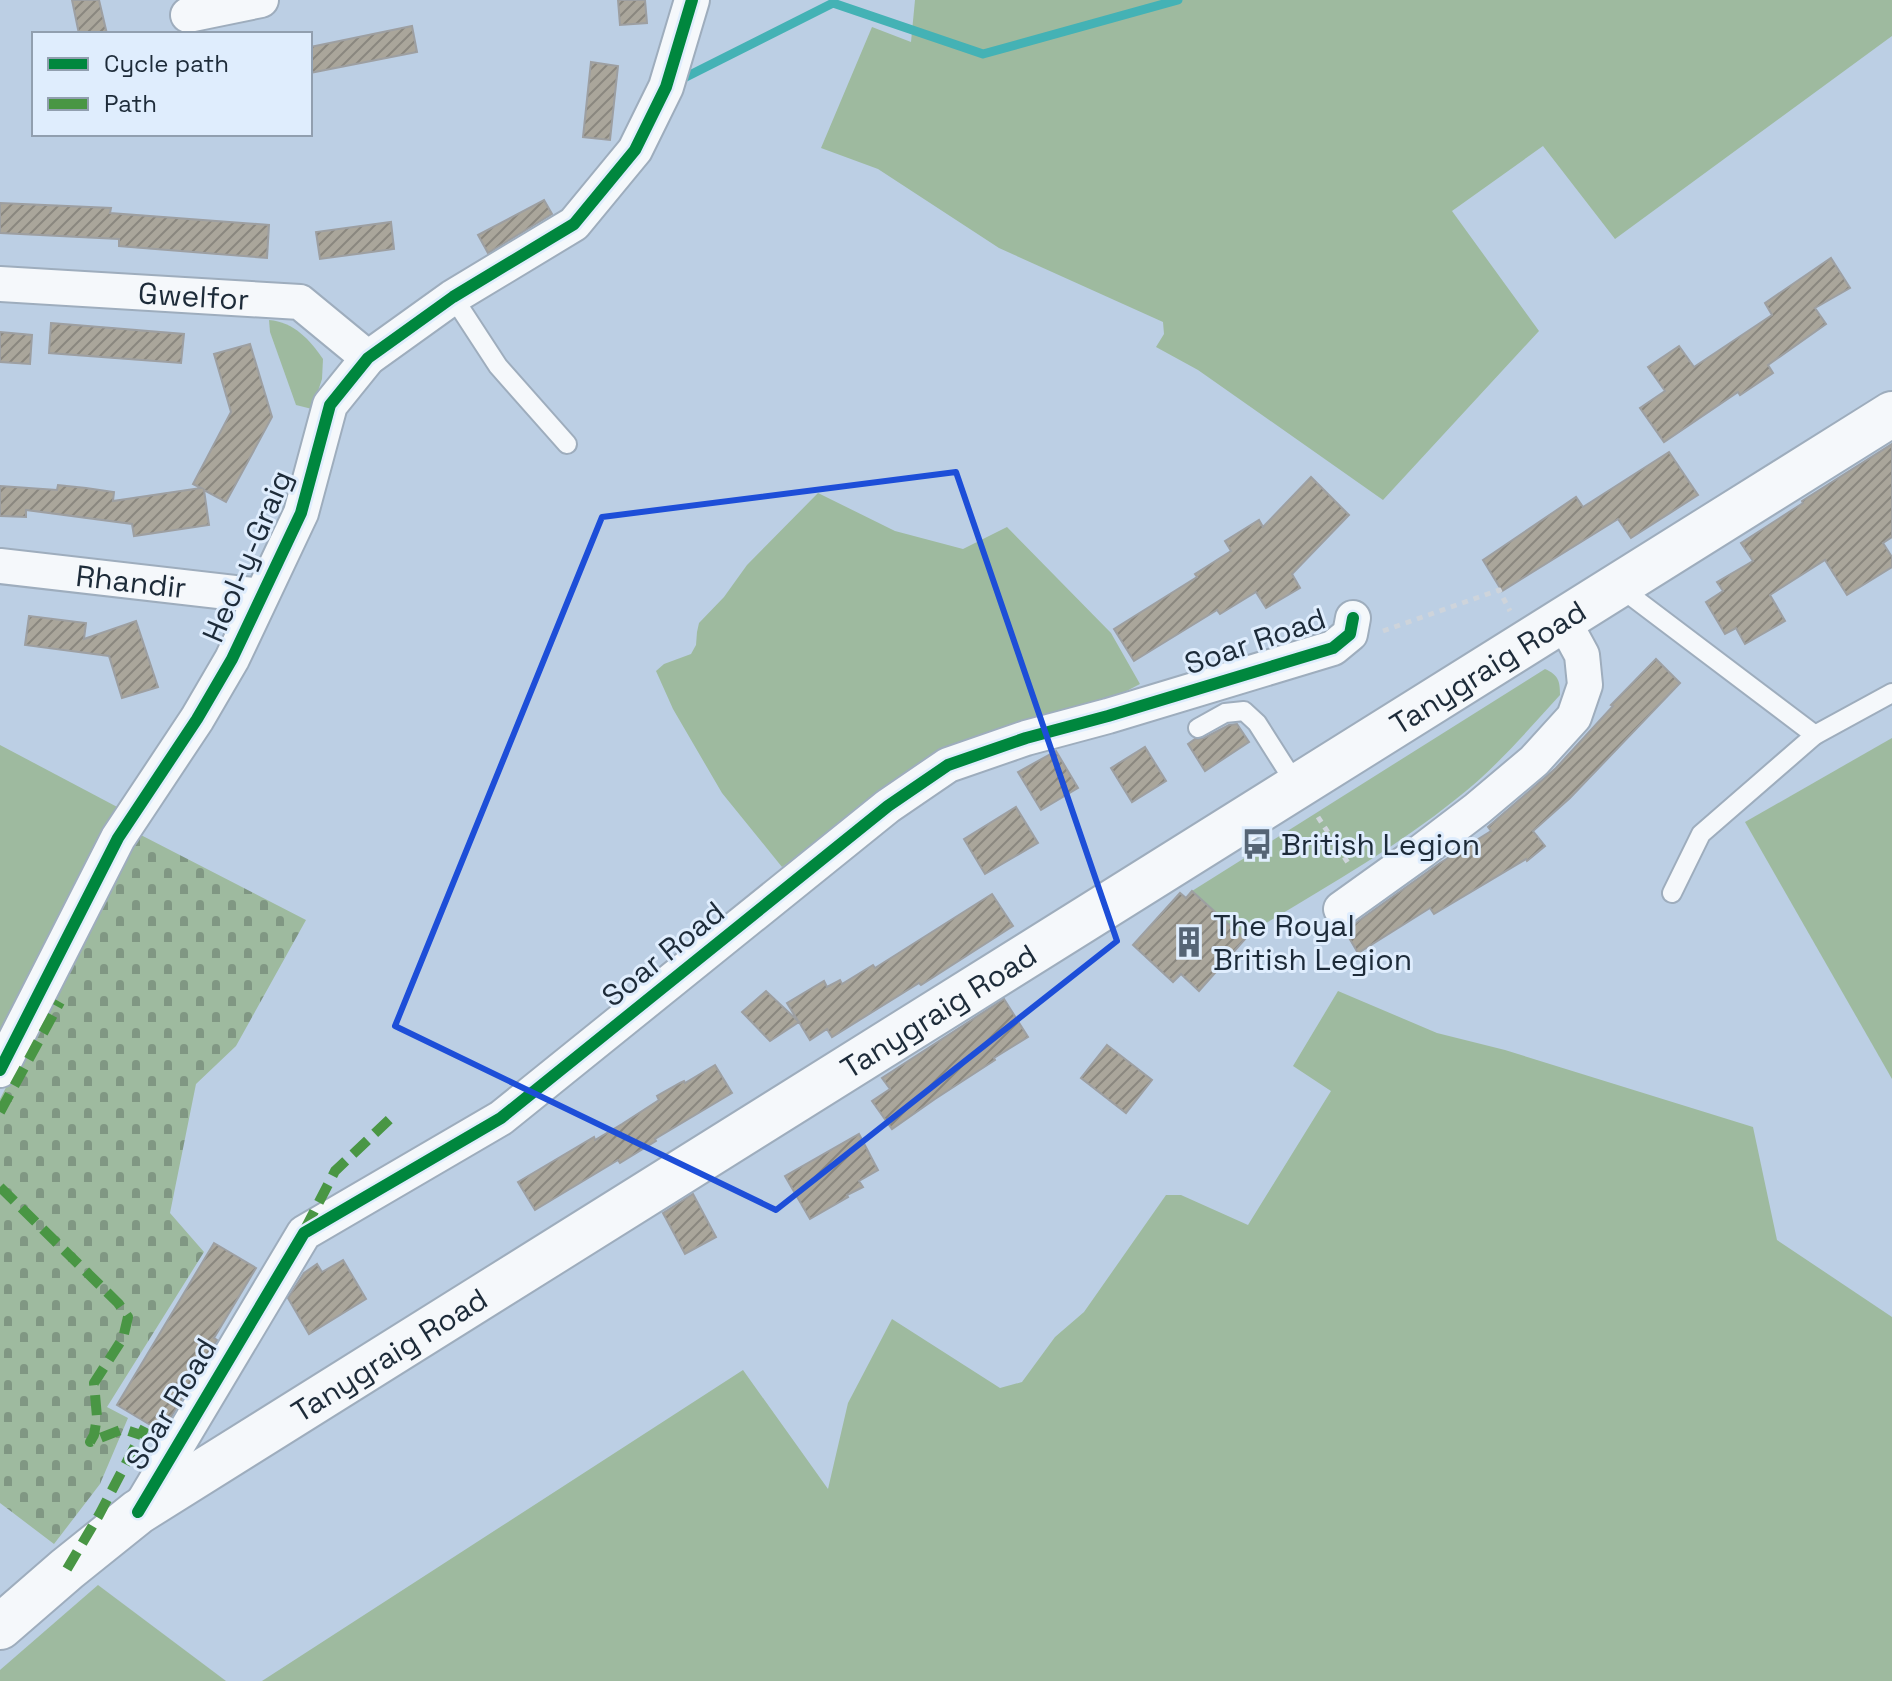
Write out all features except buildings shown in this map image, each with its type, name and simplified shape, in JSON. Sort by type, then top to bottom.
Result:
[{"type":"main road","name":"Tanygraig Road","points":[[0,1627],[138,1512],[1892,414]]},
{"type":"street","points":[[188,15],[261,0]]},
{"type":"street","name":"Heol-y-Graig","points":[[0,1070],[118,838],[197,719],[232,659],[301,513],[330,405],[368,358],[453,297],[574,224],[635,150],[666,87],[692,0]]},
{"type":"street","name":"Gwelfor","points":[[0,284],[300,302],[368,358]]},
{"type":"street","name":"Rhandir","points":[[0,566],[261,596]]},
{"type":"street","name":"Soar Road","points":[[138,1512],[304,1233],[501,1118],[888,806],[948,765],[1026,738],[1333,648],[1350,634],[1353,618]]},
{"type":"street","points":[[1354,900],[1477,809],[1534,761],[1574,717],[1585,685],[1582,655],[1563,620]]},
{"type":"lane","points":[[453,297],[498,366],[567,444]]},
{"type":"lane","points":[[1618,586],[1815,735]]},
{"type":"lane","points":[[1672,893],[1701,834],[1815,735],[1892,693]]},
{"type":"lane","points":[[1198,728],[1225,713],[1244,711],[1257,723],[1298,786]]},
{"type":"path","points":[[1333,648],[1499,590],[1510,612]]},
{"type":"path","points":[[1298,786],[1354,900]]},
{"type":"highlighted area","points":[[956,472],[1117,941],[776,1210],[395,1026],[602,517]]},
{"type":"green space","points":[[915,0],[1892,0],[1892,36],[1615,239],[1543,146],[1452,211],[1539,331],[1383,500],[1198,370],[1156,347],[1164,334],[1163,322],[999,248],[878,169],[821,148],[872,27],[911,42]]},
{"type":"green space","points":[[269,320],[286,324],[300,333],[323,359],[322,379],[312,409],[296,405],[270,332]]},
{"type":"green space","points":[[818,493],[895,531],[963,549],[1007,527],[1111,633],[1140,684],[1094,708],[869,808],[782,867],[722,793],[673,709],[656,671],[664,664],[691,654],[696,645],[699,623],[724,597],[747,565]]},
{"type":"green space","points":[[1545,669],[1557,679],[1560,695],[1484,775],[1407,835],[1245,939],[1192,891]]},
{"type":"green space","points":[[1892,738],[1892,1079],[1745,822]]},
{"type":"green space","points":[[0,745],[121,809],[0,1039]]},
{"type":"green space","points":[[137,833],[306,920],[236,1046],[196,1084],[170,1213],[204,1252],[107,1407],[128,1418],[100,1484],[54,1544],[0,1503],[0,1099]]},
{"type":"green space","points":[[1338,991],[1437,1033],[1505,1050],[1753,1127],[1777,1240],[1892,1317],[1892,1681],[262,1681],[743,1370],[828,1489],[848,1403],[892,1319],[1000,1388],[1022,1382],[1055,1337],[1084,1312],[1166,1195],[1181,1195],[1248,1225],[1331,1091],[1293,1066]]},
{"type":"green space","points":[[98,1585],[226,1681],[0,1681],[0,1670]]},
{"type":"waterway","points":[[676,82],[833,3],[983,54],[1178,0]]},
{"type":"marked path","points":[[0,1112],[60,1002]]},
{"type":"marked path","points":[[305,1229],[335,1171],[392,1117]]},
{"type":"marked path","points":[[0,1187],[118,1303],[128,1317],[123,1338],[94,1383],[97,1417],[90,1442],[123,1429],[141,1435]]},
{"type":"marked path","points":[[67,1569],[145,1427]]},
{"type":"cycle path","points":[[0,1070],[118,838],[197,719],[232,659],[301,513],[330,405],[368,358],[453,297],[574,224],[635,150],[666,87],[692,0]]},
{"type":"cycle path","points":[[138,1512],[304,1233],[501,1118],[888,806],[948,765],[1026,738],[1333,648],[1350,634],[1353,618]]},
{"type":"place","name":"British Legion","points":[[1257,844]]},
{"type":"place","name":"The Royal British Legion","points":[[1189,942]]}]
